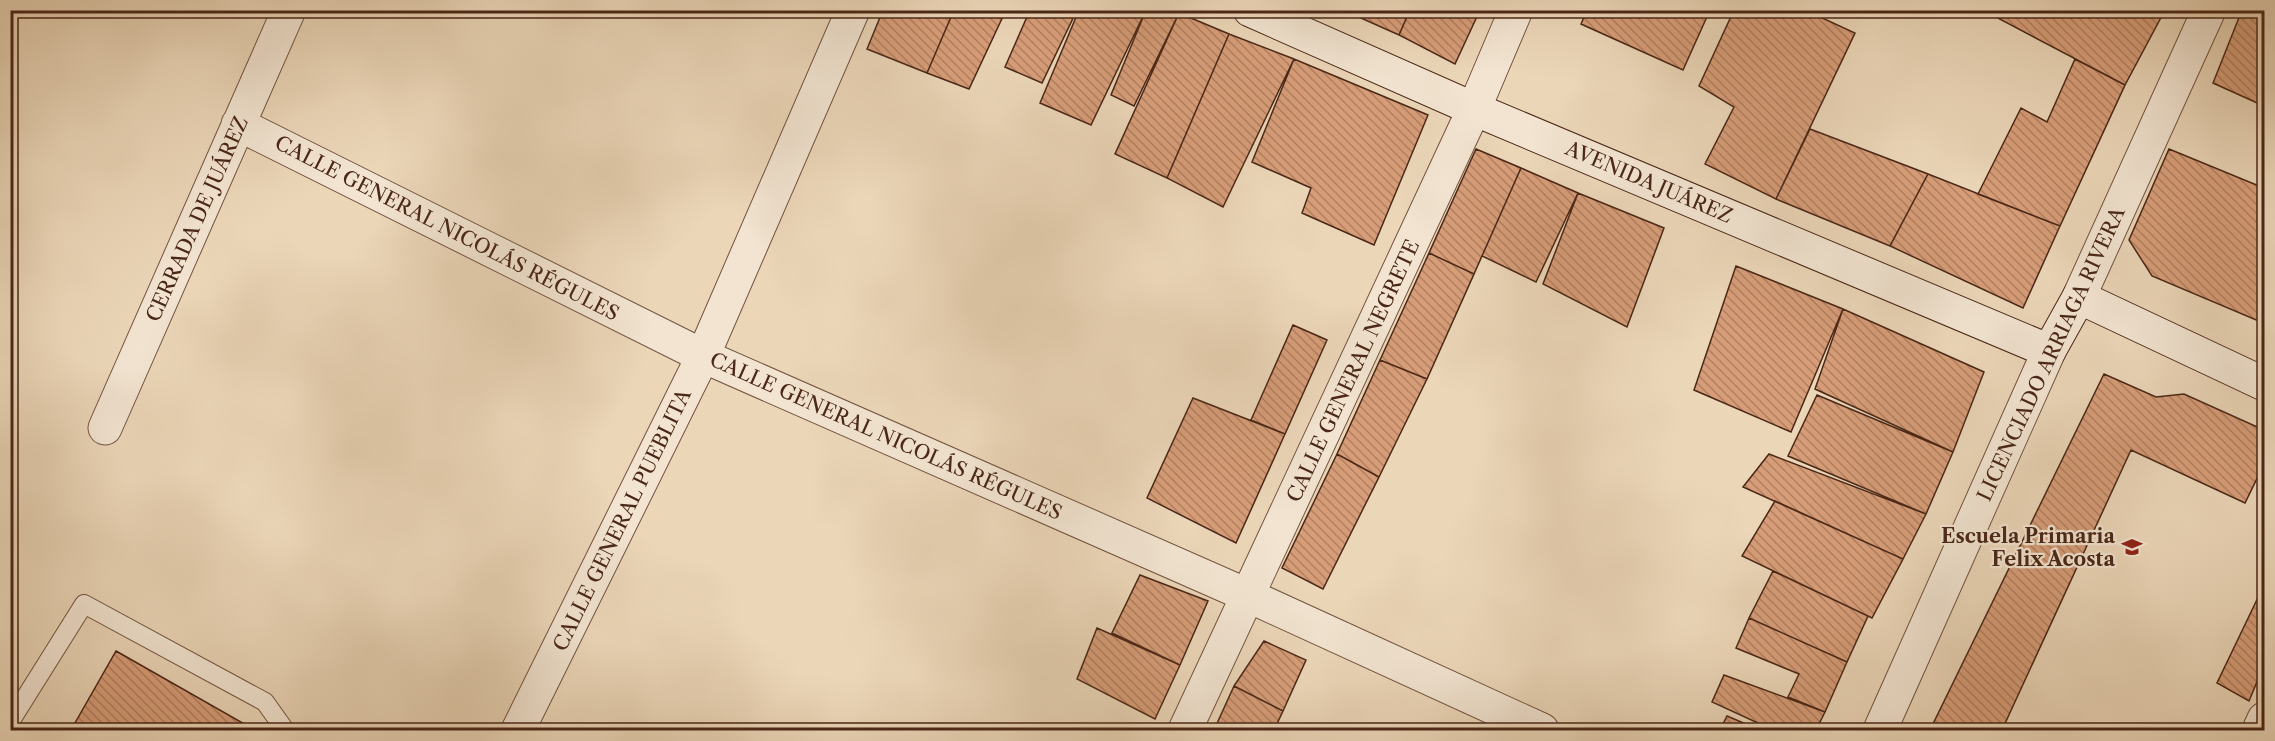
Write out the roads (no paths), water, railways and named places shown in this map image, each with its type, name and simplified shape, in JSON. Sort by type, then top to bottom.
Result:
[{"type":"street","name":"CERRADA DE JUÁREZ","points":[[105,428],[289,10]]},
{"type":"street","name":"CALLE GENERAL PUEBLITA","points":[[518,730],[703,356],[853,10]]},
{"type":"street","name":"AVENIDA JUÁREZ","points":[[1250,10],[1474,109],[2049,351]]},
{"type":"street","name":"CALLE GENERAL NEGRETE","points":[[1185,730],[1474,109],[1516,10]]},
{"type":"street","name":"LICENCIADO ARRIAGA RIVERA","points":[[1880,730],[2049,351],[2079,297],[2208,10]]},
{"type":"street","name":"CALLE GENERAL NICOLÁS RÉGULES","points":[[238,124],[703,356],[1249,596],[1542,730]]},
{"type":"street","points":[[2079,297],[2265,384]]},
{"type":"street","points":[[2259,730],[2265,719]]},
{"type":"lane","points":[[10,722],[84,604],[265,702],[285,730]]},
{"type":"place","name":"Escuela Primaria Felix Acosta","points":[[2132,547]]}]
